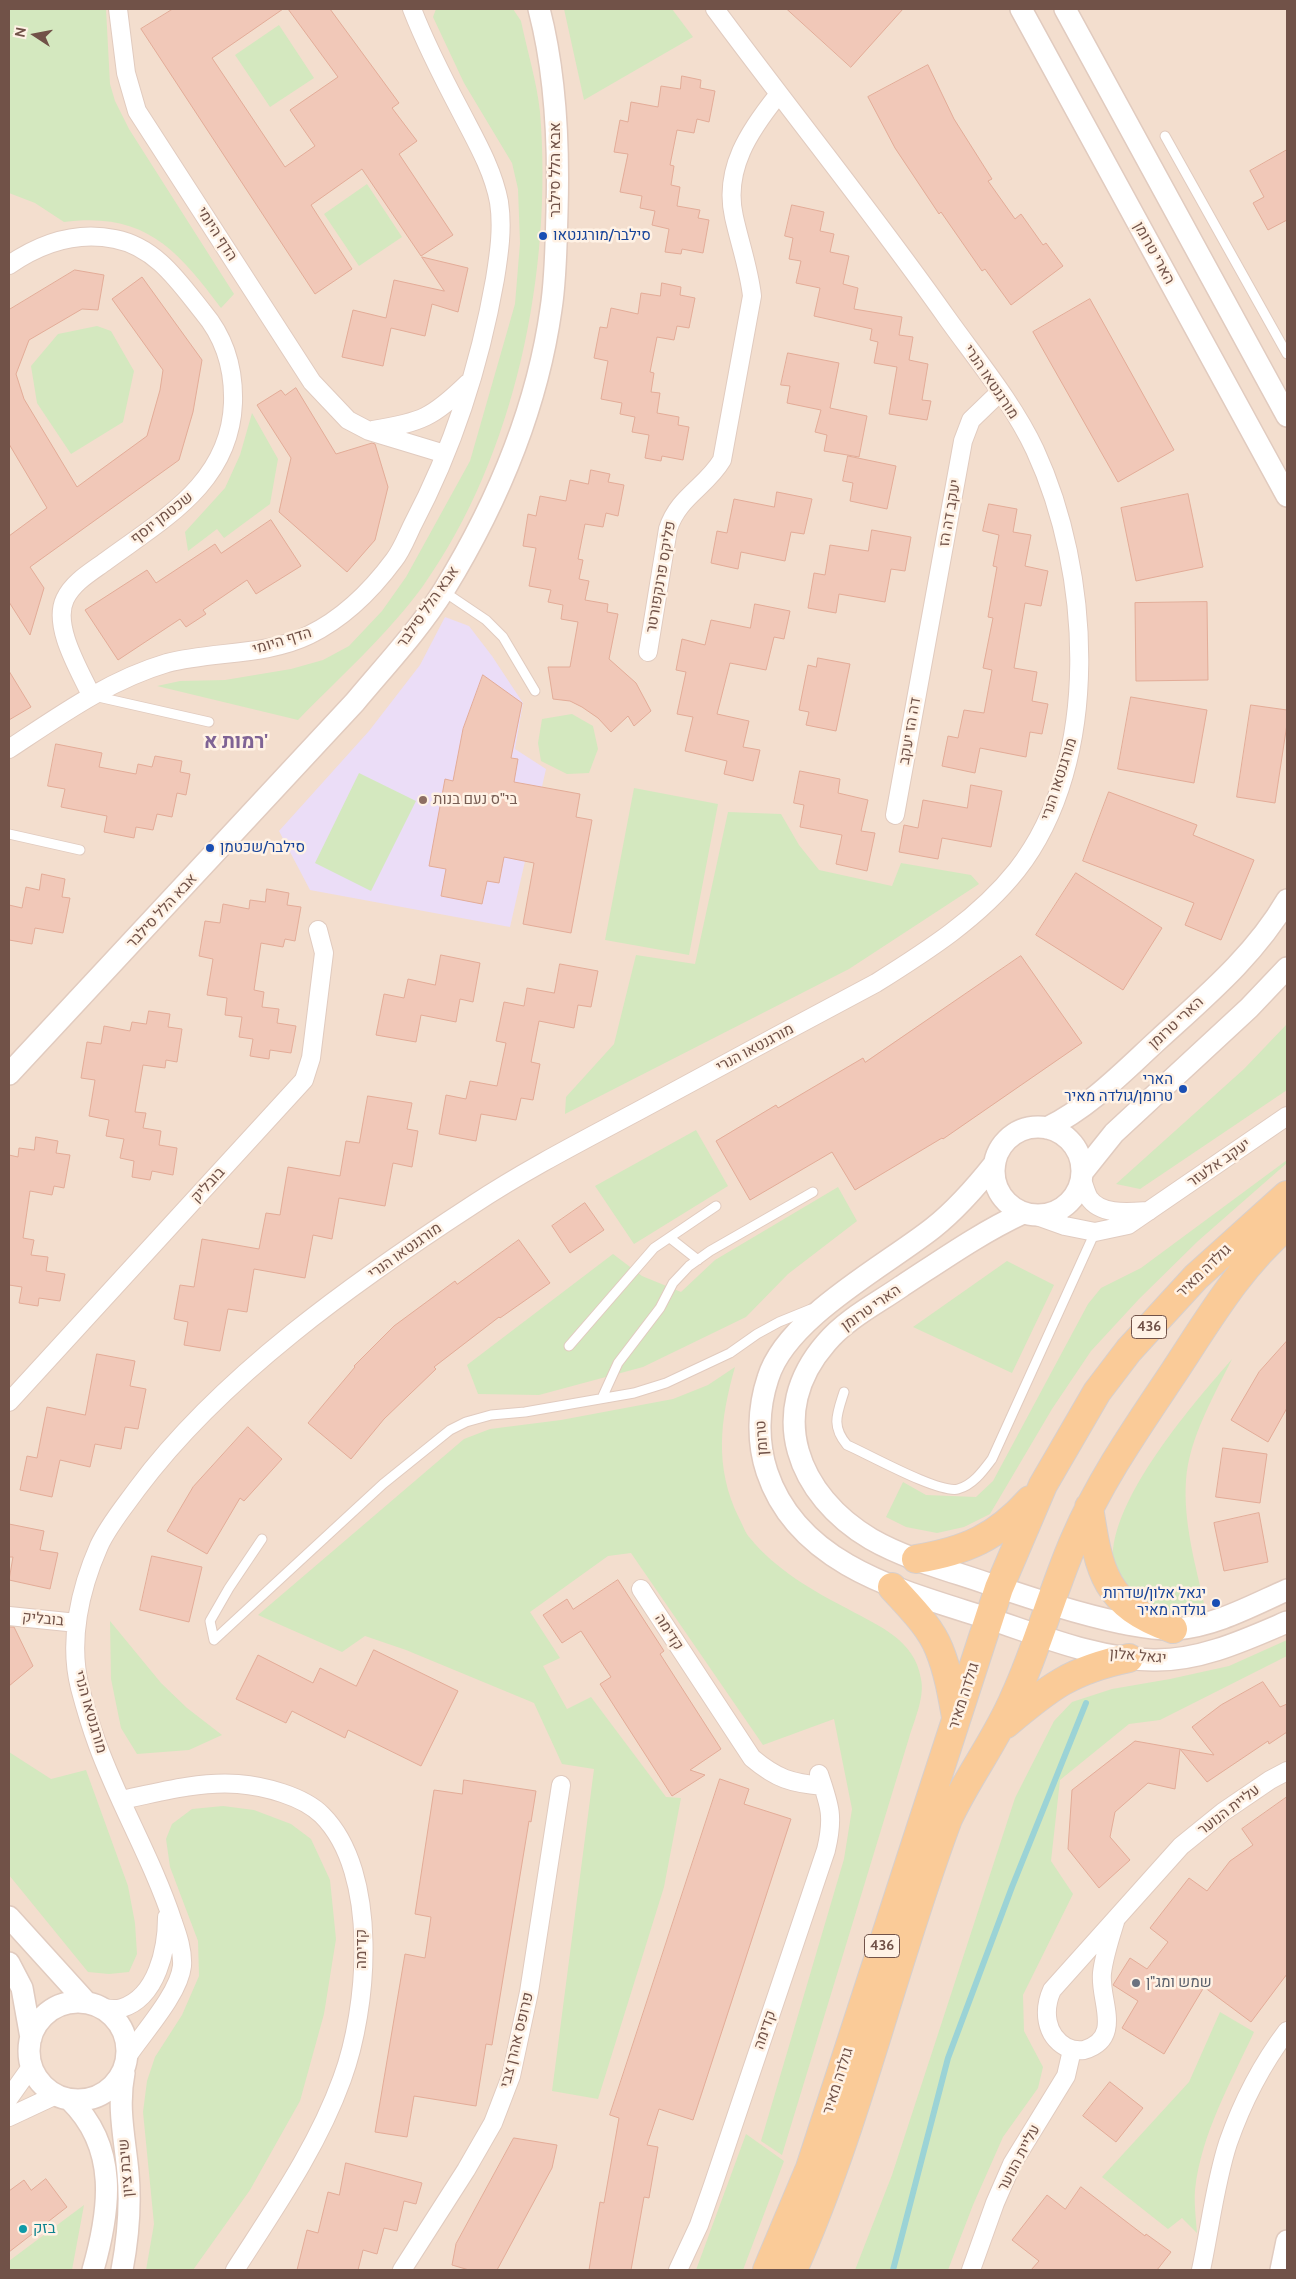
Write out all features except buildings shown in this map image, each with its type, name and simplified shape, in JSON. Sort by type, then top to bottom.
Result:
[{"type":"main road","name":"גולדה מאיר","points":[[767,2270],[810,2168],[988,1618],[1043,1485],[1098,1392],[1129,1350],[1196,1276],[1287,1195]]},
{"type":"main road","name":"גולדה מאיר","points":[[794,2270],[822,2202],[846,2133],[948,1819],[963,1786],[997,1732],[1016,1696],[1048,1605],[1089,1507],[1124,1448],[1210,1316],[1250,1265],[1287,1226]]},
{"type":"main road","points":[[916,1559],[954,1552],[986,1538],[1016,1514],[1043,1485]]},
{"type":"main road","points":[[1089,1507],[1099,1562],[1108,1584],[1120,1599],[1136,1612],[1153,1622],[1173,1629]]},
{"type":"main road","points":[[892,1587],[918,1617],[939,1648],[952,1694],[956,1721]]},
{"type":"main road","points":[[997,1732],[1040,1695],[1064,1679],[1086,1669],[1129,1658]]},
{"type":"street","name":"הדף היומי","points":[[118,9],[126,73],[136,110],[312,382],[348,420],[369,431],[445,454]]},
{"type":"street","name":"הדף היומי","points":[[9,749],[91,695],[134,674],[170,662],[263,649],[308,636],[346,613],[372,587],[396,558],[423,505],[445,454],[472,380],[491,303],[500,244],[499,204],[492,174],[424,40],[412,9]]},
{"type":"street","name":"אבא הלל סילבר","points":[[9,1074],[355,702],[397,652],[443,591],[503,476],[524,426],[541,363],[551,309],[559,167],[556,118],[549,60],[539,9]]},
{"type":"street","name":"מורגנטאו הנרי","points":[[162,1889],[98,1747],[79,1684],[75,1658],[77,1623],[82,1595],[100,1543],[151,1470],[186,1430],[238,1380],[294,1334],[416,1243],[523,1174],[876,983],[925,952],[988,903],[1018,869],[1041,832],[1067,765],[1077,722],[1080,640],[1069,550],[1035,449],[1000,392],[912,269],[778,95],[716,9]]},
{"type":"street","name":"הארי טרומן","points":[[1021,9],[1287,496]]},
{"type":"street","points":[[1065,9],[1287,416]]},
{"type":"street","name":"פליקס פרנקפורטר","points":[[648,652],[668,528],[672,514],[685,499],[715,472],[722,460],[752,296],[750,276],[734,215],[730,189],[745,140],[778,95]]},
{"type":"street","name":"שכטמן יוסף","points":[[9,265],[30,251],[65,239],[96,235],[125,241],[146,251],[170,270],[208,317],[223,343],[230,364],[233,389],[232,417],[225,446],[212,472],[193,494],[172,513],[76,583],[65,600],[62,613],[63,630],[91,695]]},
{"type":"street","points":[[369,431],[405,425],[426,418],[446,404],[472,380]]},
{"type":"street","name":"יעקב דה הז","points":[[926,647],[963,441],[972,420],[1000,392]]},
{"type":"street","name":"דה הז יעקב","points":[[895,816],[926,647]]},
{"type":"street","name":"הארי טרומן","points":[[1047,1128],[1088,1104],[1222,981],[1255,947],[1287,900]]},
{"type":"street","name":"בובליק","points":[[9,1402],[304,1080],[311,1058],[324,953],[318,930]]},
{"type":"street","points":[[1152,1211],[1126,1212],[1108,1210],[1089,1199],[1082,1176],[1080,1159],[1075,1147],[1060,1133],[1047,1128],[1033,1128],[1014,1135],[1000,1150],[995,1163],[995,1177],[1002,1196],[1011,1206],[1030,1214],[1051,1214],[1068,1204],[1077,1193],[1082,1176],[1114,1133],[1249,1008],[1287,968]]},
{"type":"street","name":"יעקב אלעזר","points":[[1030,1214],[1065,1226],[1095,1232],[1128,1226],[1287,1116]]},
{"type":"street","name":"הארי טרומן","points":[[870,1272],[932,1228],[961,1203],[995,1163]]},
{"type":"street","name":"הארי טרומן","points":[[1030,1214],[980,1235],[844,1324],[821,1350],[802,1383],[794,1420],[796,1442],[803,1468],[814,1489],[832,1510],[870,1538],[891,1550],[1048,1605]]},
{"type":"street","name":"טרומן","points":[[870,1272],[807,1321],[786,1346],[768,1375],[761,1404],[760,1436],[764,1464],[772,1488],[784,1509],[802,1531],[841,1562],[892,1587]]},
{"type":"street","points":[[892,1587],[988,1618]]},
{"type":"street","name":"קדימה","points":[[641,1590],[752,1758],[769,1772],[784,1780],[821,1780],[830,1805],[832,1828],[713,2185],[699,2225],[678,2270]]},
{"type":"street","name":"יגאל אלון","points":[[1048,1605],[1078,1614],[1173,1629],[1197,1627],[1218,1620],[1287,1590]]},
{"type":"street","name":"בובליק","points":[[9,1616],[77,1623]]},
{"type":"street","name":"יגאל אלון","points":[[988,1618],[1091,1651],[1129,1658],[1154,1660],[1203,1654],[1228,1647],[1287,1622]]},
{"type":"street","name":"עליית הנוער","points":[[1115,1922],[1102,1976],[1108,2015],[1106,2031],[1092,2047],[1072,2050],[1056,2040],[1050,2032],[1047,2011],[1048,2000],[1052,1990],[1115,1922],[1181,1846],[1223,1812],[1270,1780],[1287,1771]]},
{"type":"street","name":"קדימה","points":[[122,1800],[186,1787],[238,1784],[267,1789],[300,1800],[322,1814],[337,1834],[348,1857],[355,1879],[362,1917],[364,1955],[360,1997],[351,2051],[342,2081],[308,2155],[235,2270]]},
{"type":"street","name":"פרופס אהרן צבי","points":[[402,2270],[466,2170],[493,2123],[510,2076],[529,1992],[560,1785]]},
{"type":"street","points":[[31,2038],[37,2025],[46,2014],[58,2006],[72,2002],[120,2009],[132,2004],[155,1978],[163,1958],[167,1939],[167,1917],[162,1889]]},
{"type":"street","points":[[9,1963],[22,1988],[31,2038],[29,2054],[32,2067],[45,2088],[63,2098],[84,2101],[98,2097],[120,2079],[126,2062],[164,2007],[176,1985],[182,1968],[180,1945],[162,1889]]},
{"type":"street","points":[[9,1917],[95,2005],[114,2017],[122,2029],[127,2043],[126,2062]]},
{"type":"street","points":[[1201,2270],[1228,2144],[1256,2080],[1274,2048],[1287,2031]]},
{"type":"street","name":"עליית הנוער","points":[[971,2270],[995,2203],[1012,2164],[1066,2076],[1072,2050]]},
{"type":"street","name":"שיבת ציון","points":[[122,2270],[130,2202],[120,2114],[120,2094],[126,2062]]},
{"type":"street","points":[[9,2098],[32,2067]]},
{"type":"street","points":[[9,2117],[63,2098]]},
{"type":"street","name":"שיבת ציון","points":[[63,2098],[91,2125],[106,2162],[108,2187],[105,2217],[93,2270]]},
{"type":"street","points":[[1281,2270],[1287,2241]]},
{"type":"lane","points":[[1165,136],[1287,354]]},
{"type":"lane","points":[[443,591],[486,620],[503,638],[536,691]]},
{"type":"lane","points":[[91,695],[209,722]]},
{"type":"lane","points":[[9,834],[80,850]]},
{"type":"lane","points":[[602,1398],[618,1363],[660,1308],[673,1283],[698,1260],[813,1192]]},
{"type":"lane","points":[[569,1346],[654,1248],[716,1206]]},
{"type":"lane","points":[[844,1392],[836,1417],[838,1434],[847,1445],[940,1488],[957,1489],[979,1477],[992,1459],[1095,1232]]},
{"type":"lane","points":[[670,1238],[698,1260]]},
{"type":"lane","points":[[262,1539],[229,1588],[210,1621],[214,1640],[383,1484],[450,1430],[466,1422],[491,1415],[525,1412],[634,1393],[666,1383],[730,1353],[757,1334],[779,1322],[832,1301]]},
{"type":"shaded area","points":[[9,9],[1287,9],[1287,2270],[9,2270]]},
{"type":"shaded area","name":"בי\"ס נעם בנות","points":[[445,617],[469,626],[492,656],[523,703],[515,749],[546,769],[510,927],[310,890],[279,831],[369,731],[420,665]]},
{"type":"green space","points":[[9,9],[106,9],[110,84],[115,101],[129,129],[234,294],[221,308],[189,268],[156,239],[137,229],[116,223],[92,220],[64,222],[35,203],[9,193]]},
{"type":"green space","points":[[436,9],[513,9],[521,21],[539,101],[543,172],[540,234],[533,297],[521,359],[504,420],[482,479],[455,535],[410,604],[363,655],[298,720],[157,686],[180,681],[225,680],[291,669],[323,660],[349,646],[382,611],[406,577],[470,461],[515,304],[520,243],[518,189],[512,163],[464,83],[433,17]]},
{"type":"green space","points":[[564,9],[672,9],[693,37],[584,100]]},
{"type":"green space","points":[[279,25],[314,78],[270,107],[235,55]]},
{"type":"green space","points":[[367,184],[402,237],[359,266],[324,214]]},
{"type":"green space","points":[[97,326],[111,331],[134,371],[123,422],[71,454],[37,403],[31,366],[58,334]]},
{"type":"green space","points":[[252,413],[278,459],[270,504],[224,538],[217,529],[188,551],[185,532],[225,488],[240,455]]},
{"type":"green space","points":[[572,714],[593,726],[598,749],[589,773],[567,774],[541,761],[538,743],[542,719]]},
{"type":"green space","points":[[359,773],[416,801],[371,891],[315,863]]},
{"type":"green space","points":[[634,788],[718,804],[689,955],[605,940]]},
{"type":"green space","points":[[728,812],[781,814],[799,845],[819,870],[892,886],[901,863],[971,875],[979,884],[849,969],[565,1114],[566,1097],[614,1044],[636,955],[695,964]]},
{"type":"green space","points":[[1287,1024],[1287,1090],[1140,1189],[1116,1184],[1244,1069]]},
{"type":"green space","points":[[696,1130],[728,1186],[634,1244],[595,1186]]},
{"type":"green space","points":[[1287,1160],[1287,1163],[1198,1241],[1139,1299],[1091,1351],[1052,1409],[990,1514],[964,1527],[937,1533],[906,1527],[886,1517],[903,1482],[926,1495],[976,1497],[993,1481],[1088,1304],[1101,1288],[1141,1268]]},
{"type":"green space","points":[[838,1187],[857,1221],[788,1274],[746,1317],[643,1367],[539,1395],[478,1394],[467,1365],[613,1254],[642,1276],[681,1292],[715,1260]]},
{"type":"green space","points":[[1007,1261],[1054,1285],[1012,1373],[913,1327]]},
{"type":"green space","points":[[1232,1359],[1210,1402],[1197,1433],[1188,1464],[1186,1480],[1188,1528],[1205,1608],[1178,1613],[1153,1608],[1136,1599],[1117,1577],[1114,1547],[1123,1513],[1142,1477],[1166,1441],[1191,1407]]},
{"type":"green space","points":[[735,1367],[723,1425],[723,1462],[731,1499],[747,1534],[771,1560],[795,1578],[821,1595],[883,1628],[894,1636],[911,1654],[917,1665],[922,1686],[918,1709],[782,2155],[761,2141],[844,1859],[852,1809],[834,1719],[763,1745],[631,1553],[608,1556],[530,1612],[560,1658],[543,1666],[567,1709],[591,1697],[666,1797],[681,1798],[664,1887],[598,2099],[552,2091],[594,1769],[562,1764],[534,1703],[406,1650],[365,1636],[342,1652],[258,1615],[464,1439],[490,1429],[561,1420],[673,1399],[708,1385]]},
{"type":"green space","points":[[110,1621],[161,1683],[187,1708],[222,1735],[189,1750],[137,1754],[121,1728],[111,1679]]},
{"type":"green space","points":[[1287,1640],[1287,1656],[1160,1720],[1129,1724],[1060,1780],[1051,1861],[1073,1894],[1023,1995],[1024,2031],[1043,2067],[1038,2088],[1003,2137],[973,2205],[948,2270],[855,2270],[892,2175],[1015,1798],[1054,1721],[1072,1702],[1112,1689],[1229,1666]]},
{"type":"green space","points":[[9,1752],[51,1779],[86,1770],[128,1886],[135,1923],[137,1954],[129,1972],[109,1974],[88,1972],[9,1875]]},
{"type":"green space","points":[[223,1806],[254,1810],[291,1824],[311,1839],[330,1880],[336,1939],[324,2014],[300,2101],[250,2190],[193,2270],[146,2270],[154,2224],[143,2112],[147,2081],[155,2057],[182,2015],[199,1976],[198,1941],[170,1867],[166,1839],[172,1824],[192,1809]]},
{"type":"green space","points":[[1220,2012],[1254,2032],[1218,2109],[1198,2169],[1195,2190],[1197,2233],[1182,2218],[1168,2229],[1102,2177],[1189,2082]]},
{"type":"green space","points":[[746,2134],[784,2161],[743,2270],[696,2270]]},
{"type":"green space","points":[[84,2205],[72,2270],[9,2270],[9,2261]]},
{"type":"waterway","points":[[893,2270],[948,2058],[1012,1887],[1086,1703]]},
{"type":"place","name":"סילבר/מורגנטאו","points":[[543,236]]},
{"type":"place","name":"בי\"ס נעם בנות","points":[[423,800]]},
{"type":"place","name":"סילבר/שכטמן","points":[[210,848]]},
{"type":"place","name":"הארי טרומן/גולדה מאיר","points":[[1183,1089]]},
{"type":"place","name":"יגאל אלון/שדרות גולדה מאיר","points":[[1216,1603]]},
{"type":"place","name":"שמש ומג\"ן","points":[[1136,1983]]},
{"type":"place","name":"בזק","points":[[23,2229]]},
{"type":"district","name":"רמות א'","points":[[236,742]]}]
